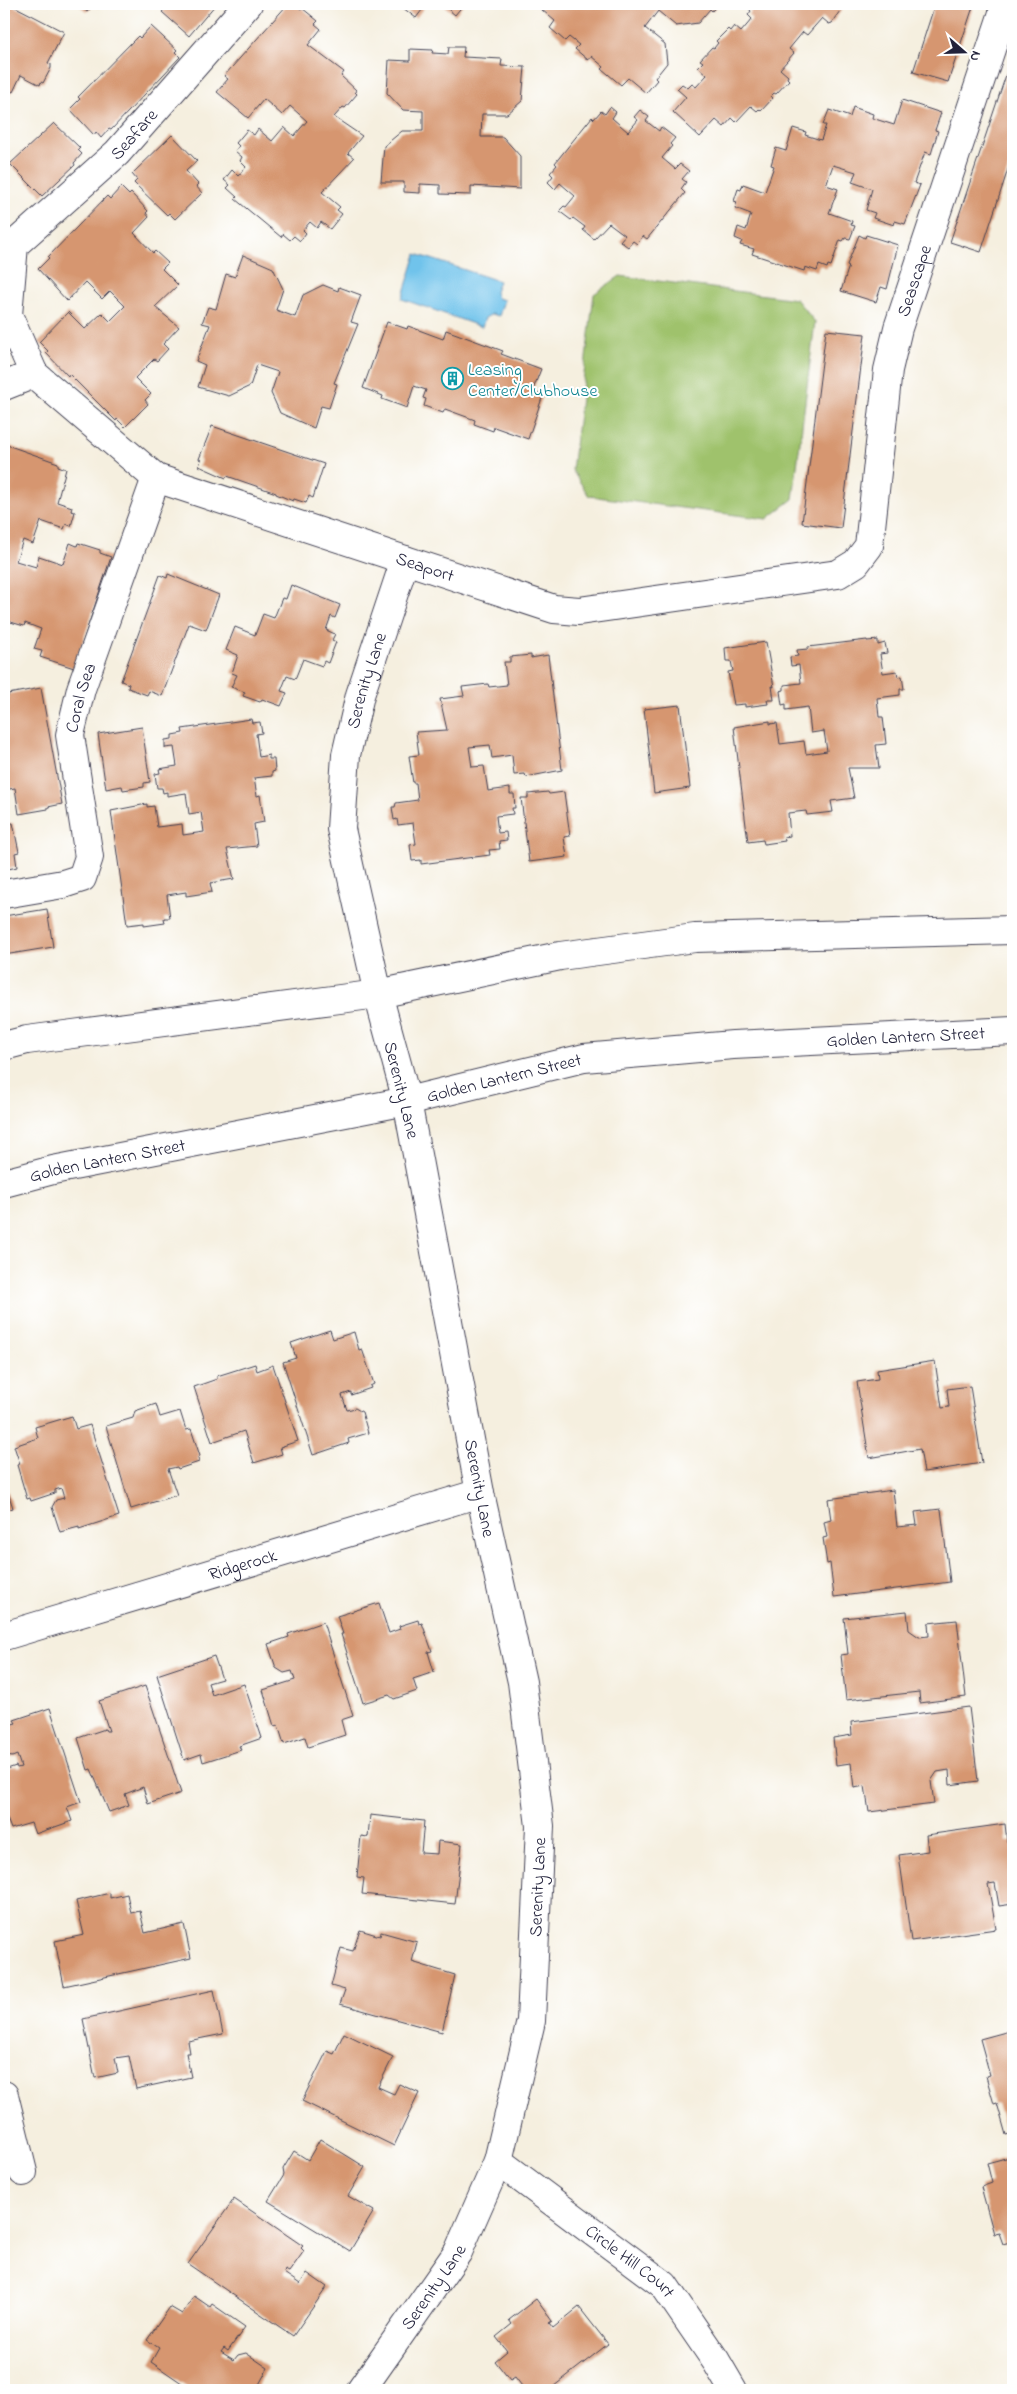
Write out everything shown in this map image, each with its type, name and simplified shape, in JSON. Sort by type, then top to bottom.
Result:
[{"type":"street","name":"Seafare","points":[[9,247],[117,152],[248,4]]},
{"type":"street","name":"Seascape","points":[[856,563],[869,546],[888,370],[898,328],[1006,4]]},
{"type":"street","name":"Seaport","points":[[9,247],[8,315],[34,374],[156,478],[554,609],[579,611],[838,574],[856,563]]},
{"type":"street","points":[[4,386],[34,374]]},
{"type":"street","name":"Coral Sea","points":[[4,894],[63,884],[82,878],[89,857],[70,736],[81,689],[156,478]]},
{"type":"street","name":"Serenity Lane","points":[[361,2390],[458,2252],[498,2161],[531,2021],[540,1826],[522,1682],[480,1493],[407,1101],[378,994],[342,829],[346,754],[360,695],[405,560]]},
{"type":"street","points":[[4,1046],[28,1040],[378,994],[560,956],[695,938],[1013,930]]},
{"type":"street","name":"Golden Lantern Street","points":[[4,1183],[53,1170],[407,1101],[584,1058],[753,1044],[1013,1031]]},
{"type":"street","name":"Ridgerock","points":[[4,1636],[480,1493]]},
{"type":"street","points":[[4,2095],[23,2172]]},
{"type":"street","name":"Circle Hill Court","points":[[498,2161],[664,2285],[716,2361],[733,2390]]},
{"type":"green space","points":[[620,276],[796,299],[815,322],[793,499],[767,519],[589,496],[572,470],[594,294]]},
{"type":"water","points":[[416,254],[499,281],[495,292],[497,298],[504,300],[499,316],[492,314],[485,318],[482,327],[402,299]]},
{"type":"building","points":[[4,4],[10,4],[64,32],[48,63],[51,64],[51,68],[43,83],[41,82],[40,85],[21,75],[9,96],[4,94]]},
{"type":"building","points":[[78,4],[101,4],[98,8],[94,5],[87,12]]},
{"type":"building","points":[[169,4],[216,4],[189,36],[162,12]]},
{"type":"building","points":[[288,4],[294,4],[302,8],[318,21],[315,24],[321,29],[308,45],[344,72],[341,76],[356,90],[357,94],[334,117],[362,136],[348,153],[354,158],[322,192],[340,207],[337,210],[342,214],[330,229],[321,222],[317,228],[310,222],[303,230],[306,233],[300,241],[294,236],[290,240],[283,234],[281,237],[235,199],[237,197],[227,188],[230,185],[224,180],[232,170],[238,176],[246,167],[240,161],[242,157],[235,151],[239,146],[236,143],[247,130],[254,135],[258,129],[272,141],[284,127],[294,136],[307,121],[290,106],[282,115],[264,99],[248,118],[217,92],[228,79],[224,76]]},
{"type":"building","points":[[398,4],[425,4],[425,6],[416,18]]},
{"type":"building","points":[[442,4],[464,4],[455,15]]},
{"type":"building","points":[[535,4],[718,4],[712,11],[710,9],[698,23],[676,26],[658,11],[645,28],[665,44],[667,63],[655,78],[657,80],[646,93],[628,78],[621,85],[602,69],[604,67],[591,56],[588,60],[575,49],[579,45],[569,37],[565,41],[550,28],[555,21]]},
{"type":"building","points":[[750,4],[840,4],[844,7],[832,23],[829,24],[822,18],[807,35],[803,32],[789,49],[794,53],[780,69],[788,76],[789,80],[776,94],[774,93],[771,96],[773,98],[761,111],[759,109],[757,111],[751,106],[736,122],[732,118],[724,127],[716,120],[700,137],[673,112],[686,97],[677,89],[682,84],[688,88],[692,84],[696,87],[707,75],[698,67],[703,62],[700,60],[712,47],[714,48],[718,43],[716,41],[728,29],[730,31],[734,26],[741,32],[752,19],[748,15],[751,11],[747,7]]},
{"type":"building","points":[[935,4],[974,4],[948,82],[913,72]]},
{"type":"building","points":[[151,26],[177,50],[175,52],[180,57],[111,130],[109,129],[101,138],[96,132],[94,135],[70,109],[80,99],[78,97],[138,36],[140,38]]},
{"type":"building","points":[[449,47],[464,47],[463,57],[502,59],[501,66],[525,67],[522,101],[507,114],[482,114],[481,137],[503,137],[520,156],[520,189],[471,186],[471,195],[440,194],[440,185],[420,184],[420,193],[404,192],[404,182],[381,182],[384,146],[402,131],[423,131],[423,111],[403,110],[387,93],[389,60],[410,61],[410,49],[433,50],[432,53],[448,54]]},
{"type":"building","points":[[1012,57],[1013,154],[981,252],[950,242]]},
{"type":"building","points":[[902,100],[941,113],[935,130],[938,131],[931,154],[925,152],[914,183],[920,185],[905,224],[895,221],[894,225],[873,218],[875,213],[866,210],[872,189],[852,182],[856,172],[833,165],[826,185],[838,189],[829,213],[852,221],[851,225],[855,226],[850,239],[840,240],[831,266],[828,265],[827,268],[819,265],[817,271],[805,267],[804,271],[752,254],[754,249],[740,245],[742,241],[735,238],[738,227],[746,230],[751,214],[735,208],[737,202],[734,201],[738,189],[741,190],[743,184],[765,192],[774,166],[771,165],[776,148],[786,151],[793,128],[806,132],[805,135],[821,140],[826,125],[823,125],[829,110],[850,117],[853,107],[873,114],[872,118],[894,125]]},
{"type":"building","points":[[610,107],[616,112],[612,118],[628,132],[638,120],[634,117],[640,110],[649,117],[646,121],[659,131],[661,127],[675,138],[670,144],[672,146],[662,158],[675,169],[680,164],[689,171],[682,179],[686,182],[681,189],[685,193],[647,239],[643,236],[637,244],[633,241],[628,247],[620,241],[625,235],[609,223],[594,239],[583,230],[585,227],[559,211],[564,206],[566,207],[575,196],[560,183],[555,189],[548,182],[553,176],[550,173],[557,165],[555,163],[592,117],[594,119],[601,111],[605,114]]},
{"type":"building","points":[[54,123],[80,148],[78,150],[82,154],[74,163],[75,165],[42,196],[10,164]]},
{"type":"building","points":[[172,135],[197,161],[186,171],[198,184],[196,186],[202,193],[175,219],[169,213],[167,215],[134,183],[137,180],[132,174]]},
{"type":"building","points":[[121,187],[129,195],[131,193],[148,211],[146,213],[149,217],[134,233],[153,253],[155,251],[168,263],[162,269],[178,285],[155,307],[179,327],[163,344],[168,349],[157,361],[154,359],[135,378],[151,394],[145,400],[148,404],[125,427],[117,419],[116,421],[69,374],[68,376],[46,353],[48,351],[39,342],[68,312],[85,329],[102,313],[110,321],[125,306],[110,291],[102,299],[85,282],[67,301],[38,269],[107,196],[110,199]]},
{"type":"building","points":[[859,235],[865,238],[866,235],[898,245],[887,289],[881,287],[876,302],[841,291],[849,266],[847,265]]},
{"type":"building","points":[[243,255],[273,268],[283,289],[276,310],[295,317],[303,295],[323,285],[338,291],[339,287],[361,295],[351,322],[358,324],[334,383],[337,384],[329,408],[321,406],[314,428],[280,413],[271,393],[278,372],[257,365],[250,386],[229,396],[198,387],[205,365],[196,361],[210,325],[202,323],[208,307],[216,309],[226,274],[235,277]]},
{"type":"building","name":"Leasing Center/Clubhouse","points":[[387,322],[407,329],[408,326],[443,339],[446,330],[503,351],[501,354],[541,369],[532,392],[543,395],[528,439],[494,427],[493,431],[474,424],[475,420],[445,409],[443,413],[424,406],[426,399],[423,398],[426,390],[414,386],[407,408],[382,399],[383,396],[363,388]]},
{"type":"building","points":[[826,330],[865,334],[841,528],[802,523]]},
{"type":"building","points":[[212,426],[324,464],[313,498],[309,496],[306,503],[294,499],[293,501],[227,476],[226,478],[199,466],[201,460],[199,459]]},
{"type":"building","points":[[4,444],[58,463],[58,466],[66,469],[57,502],[72,507],[71,511],[75,512],[71,526],[66,524],[64,529],[41,521],[33,544],[23,540],[16,561],[36,567],[39,556],[63,564],[70,543],[77,546],[78,543],[100,550],[100,553],[111,557],[74,668],[40,657],[42,651],[34,649],[41,629],[25,623],[24,626],[4,620]]},
{"type":"building","points":[[168,574],[219,595],[206,630],[189,624],[162,696],[149,691],[147,695],[128,688],[129,684],[121,681],[160,575],[167,578]]},
{"type":"building","points":[[291,585],[340,605],[335,618],[331,616],[326,630],[335,634],[332,640],[336,642],[328,663],[324,661],[322,666],[303,659],[295,679],[287,676],[281,691],[287,693],[281,706],[262,699],[260,702],[243,696],[245,692],[231,687],[237,675],[232,673],[238,655],[226,650],[235,627],[255,635],[263,614],[274,618],[282,598],[286,599]]},
{"type":"building","points":[[878,640],[878,645],[885,643],[887,653],[880,654],[883,673],[897,671],[898,677],[902,676],[904,689],[900,689],[900,695],[877,698],[879,717],[883,717],[886,744],[876,745],[879,768],[848,768],[854,798],[831,801],[833,812],[807,815],[806,811],[788,813],[790,836],[784,837],[785,841],[764,844],[763,840],[748,842],[734,727],[770,721],[770,724],[777,723],[780,744],[804,741],[806,754],[827,751],[824,731],[811,733],[808,707],[786,710],[786,704],[782,705],[780,691],[784,690],[784,685],[801,683],[799,665],[791,666],[790,657],[798,656],[797,650],[808,649],[808,647]]},
{"type":"building","points":[[766,642],[774,687],[772,686],[774,700],[767,700],[768,704],[745,707],[745,704],[734,705],[728,672],[733,671],[731,661],[726,661],[725,648]]},
{"type":"building","points":[[531,655],[531,658],[548,655],[562,770],[526,777],[525,774],[514,775],[512,755],[492,758],[490,745],[469,747],[472,767],[484,766],[488,791],[510,788],[510,794],[514,794],[515,808],[512,808],[513,814],[496,816],[498,833],[506,832],[507,840],[499,841],[500,849],[489,850],[490,855],[421,864],[421,860],[412,861],[410,845],[416,844],[413,823],[398,825],[397,819],[394,820],[392,807],[395,807],[396,803],[418,800],[409,756],[419,755],[416,732],[447,730],[440,699],[464,696],[462,687],[488,684],[489,687],[507,685],[504,662],[510,662],[510,657]]},
{"type":"building","points":[[41,688],[62,804],[48,807],[48,809],[19,814],[15,788],[4,790],[4,698],[8,697],[8,694]]},
{"type":"building","points":[[680,705],[690,788],[654,793],[644,709]]},
{"type":"building","points":[[251,719],[252,723],[260,722],[262,733],[256,734],[259,757],[269,755],[269,759],[274,759],[275,771],[272,772],[272,776],[254,778],[257,796],[260,795],[264,822],[254,824],[257,846],[227,849],[234,879],[210,883],[212,892],[186,896],[186,892],[167,895],[170,918],[164,918],[165,923],[144,926],[144,923],[127,925],[111,811],[147,804],[147,807],[154,806],[157,827],[182,824],[183,835],[204,832],[201,812],[189,814],[186,793],[167,796],[167,792],[163,793],[162,788],[157,788],[155,774],[160,773],[159,769],[177,766],[174,747],[165,748],[165,740],[172,739],[172,735],[183,733],[182,729]]},
{"type":"building","points":[[142,727],[150,782],[144,783],[144,787],[123,790],[122,786],[106,789],[98,734]]},
{"type":"building","points":[[548,792],[549,794],[564,792],[570,836],[564,837],[567,857],[529,862],[521,798],[528,798],[528,794]]},
{"type":"building","points":[[13,823],[19,852],[15,853],[17,867],[4,870],[4,824]]},
{"type":"building","points":[[47,909],[53,947],[4,955],[4,916]]},
{"type":"building","points":[[330,1330],[333,1339],[354,1332],[359,1350],[362,1349],[374,1384],[370,1386],[371,1388],[351,1395],[351,1392],[342,1395],[347,1410],[355,1408],[362,1412],[368,1433],[348,1439],[349,1443],[313,1455],[283,1362],[296,1358],[291,1343]]},
{"type":"building","points":[[935,1361],[942,1408],[949,1407],[947,1389],[970,1386],[982,1463],[924,1472],[920,1449],[869,1458],[857,1382],[878,1379],[877,1370]]},
{"type":"building","points":[[255,1364],[257,1371],[273,1365],[298,1441],[280,1447],[282,1454],[254,1463],[244,1431],[212,1442],[194,1387],[217,1379],[217,1376]]},
{"type":"building","points":[[156,1404],[160,1417],[180,1411],[186,1430],[191,1429],[200,1456],[198,1457],[199,1462],[178,1469],[177,1467],[168,1469],[177,1495],[131,1509],[106,1426],[133,1418],[135,1411]]},
{"type":"building","points":[[72,1416],[76,1429],[90,1425],[119,1516],[79,1529],[79,1527],[60,1532],[52,1507],[56,1500],[64,1498],[61,1488],[55,1490],[55,1493],[31,1501],[30,1498],[27,1499],[17,1465],[20,1464],[14,1446],[38,1438],[35,1427]]},
{"type":"building","points":[[4,1480],[13,1508],[4,1511]]},
{"type":"building","points":[[893,1490],[897,1527],[917,1525],[915,1512],[941,1509],[950,1582],[834,1597],[830,1563],[827,1564],[823,1538],[827,1537],[824,1522],[831,1520],[828,1499]]},
{"type":"building","points":[[379,1603],[389,1633],[400,1629],[399,1626],[418,1620],[419,1624],[422,1623],[432,1651],[428,1652],[434,1672],[413,1679],[417,1691],[394,1699],[389,1695],[363,1703],[337,1616]]},
{"type":"building","points":[[907,1611],[909,1630],[919,1637],[929,1636],[928,1623],[957,1620],[966,1697],[920,1703],[919,1692],[846,1700],[841,1655],[848,1654],[844,1618]]},
{"type":"building","points":[[323,1622],[353,1716],[341,1720],[345,1735],[308,1747],[305,1737],[284,1744],[278,1725],[274,1726],[263,1690],[295,1680],[292,1671],[284,1673],[276,1668],[268,1644],[289,1637],[288,1634]]},
{"type":"building","points":[[214,1656],[222,1679],[208,1683],[212,1695],[244,1684],[262,1738],[239,1746],[241,1750],[203,1762],[201,1754],[184,1760],[157,1675]]},
{"type":"building","points":[[145,1686],[181,1793],[148,1804],[143,1787],[125,1794],[129,1805],[109,1812],[91,1769],[88,1770],[78,1738],[105,1729],[109,1731],[99,1701]]},
{"type":"building","points":[[969,1707],[978,1781],[950,1785],[949,1770],[937,1772],[931,1781],[934,1804],[869,1812],[865,1786],[854,1788],[851,1763],[836,1765],[833,1738],[852,1735],[851,1722]]},
{"type":"building","points":[[50,1708],[81,1802],[67,1807],[72,1821],[35,1834],[31,1823],[11,1829],[4,1811],[4,1770],[16,1766],[17,1768],[21,1767],[17,1755],[12,1757],[5,1755],[4,1726],[16,1723],[14,1720]]},
{"type":"building","points":[[370,1815],[424,1821],[421,1853],[437,1854],[438,1841],[462,1844],[455,1904],[362,1894],[364,1878],[357,1877],[361,1836],[368,1837]]},
{"type":"building","points":[[1005,1824],[1007,1842],[1013,1841],[1013,1904],[999,1906],[995,1883],[988,1884],[996,1929],[911,1941],[899,1855],[928,1851],[926,1835]]},
{"type":"building","points":[[110,1893],[110,1898],[127,1894],[131,1913],[140,1911],[145,1933],[184,1924],[191,1958],[64,1986],[55,1941],[84,1935],[76,1901]]},
{"type":"building","points":[[360,1930],[380,1936],[381,1932],[417,1942],[412,1962],[455,1975],[442,2032],[340,2004],[345,1990],[331,1986],[341,1948],[353,1951]]},
{"type":"building","points":[[214,1990],[223,2034],[188,2041],[190,2053],[186,2053],[191,2077],[136,2089],[129,2056],[115,2058],[118,2073],[95,2078],[83,2019]]},
{"type":"building","points":[[1013,2030],[1013,2133],[1006,2135],[997,2103],[994,2104],[986,2076],[990,2075],[980,2039]]},
{"type":"building","points":[[344,2033],[393,2057],[378,2087],[394,2094],[399,2084],[419,2093],[394,2146],[302,2101],[327,2051],[334,2054]]},
{"type":"building","points":[[320,2139],[365,2167],[348,2196],[374,2211],[350,2251],[268,2201],[284,2175],[283,2169],[294,2151],[308,2160]]},
{"type":"building","points":[[1013,2156],[1013,2241],[1003,2244],[999,2233],[994,2234],[981,2187],[992,2183],[987,2163]]},
{"type":"building","points":[[234,2199],[303,2246],[301,2248],[304,2251],[289,2272],[285,2270],[284,2273],[300,2284],[307,2273],[327,2287],[293,2336],[188,2264]]},
{"type":"building","points":[[194,2296],[210,2307],[212,2304],[245,2327],[228,2351],[224,2348],[221,2352],[234,2360],[238,2355],[246,2353],[268,2368],[256,2390],[192,2390],[151,2362],[159,2348],[147,2340],[170,2307],[182,2314]]},
{"type":"building","points":[[536,2299],[552,2321],[549,2323],[553,2328],[579,2307],[608,2344],[549,2390],[525,2390],[515,2377],[510,2380],[495,2361],[507,2351],[496,2337],[512,2324],[509,2320]]},
{"type":"place","name":"Leasing Center/Clubhouse","points":[[452,379]]}]
